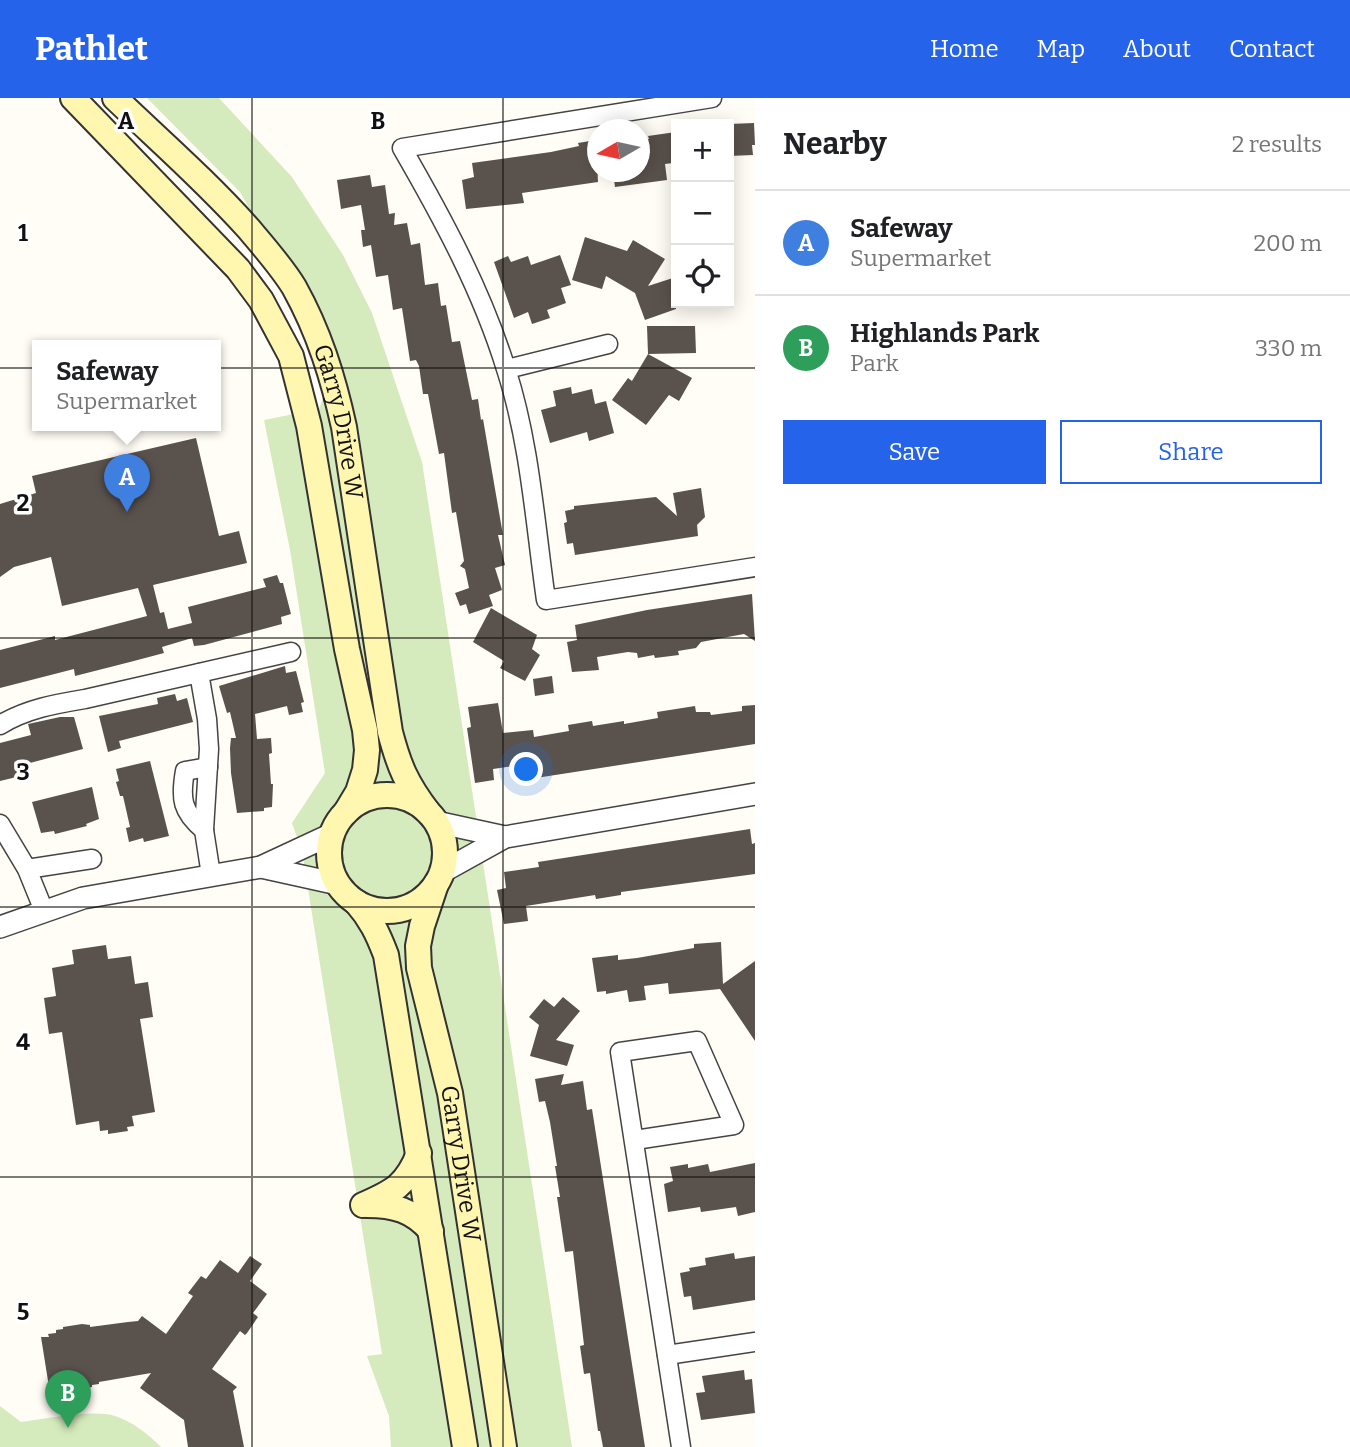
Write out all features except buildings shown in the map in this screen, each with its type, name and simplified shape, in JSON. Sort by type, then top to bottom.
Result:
[{"type":"main road","name":"Garry Drive W","points":[[73,98],[238,269],[267,309],[291,356],[309,426],[346,649],[367,750],[358,792],[346,812]]},
{"type":"main road","name":"Garry Drive W","points":[[115,98],[177,154],[270,253],[292,285],[322,346],[334,380],[344,427],[390,732],[399,766],[412,790],[432,817]]},
{"type":"main road","points":[[393,795],[418,803],[432,817],[444,846],[439,878],[428,894],[406,908],[380,911],[356,902],[338,884],[329,859],[332,834],[346,812],[368,798],[393,795]]},
{"type":"main road","name":"Garry Drive W","points":[[439,878],[422,926],[418,946],[419,968],[450,1093],[504,1447]]},
{"type":"main road","name":"Garry Drive W","points":[[356,902],[378,932],[386,955],[465,1447]]},
{"type":"main road","points":[[419,1153],[412,1171],[400,1186],[363,1205],[387,1205],[405,1210],[420,1218],[431,1231]]},
{"type":"street","points":[[712,98],[402,148],[451,236],[474,285],[507,369],[524,439],[546,600],[755,568]]},
{"type":"street","points":[[507,369],[608,344]]},
{"type":"street","points":[[0,725],[14,716],[51,704],[291,652]]},
{"type":"street","points":[[199,673],[207,719],[205,830],[211,875]]},
{"type":"street","points":[[205,830],[190,818],[183,804],[182,784],[185,771],[208,767]]},
{"type":"street","points":[[439,878],[505,837],[755,794]]},
{"type":"street","points":[[432,817],[505,837]]},
{"type":"street","points":[[0,824],[27,869],[44,911]]},
{"type":"street","points":[[0,927],[83,898],[261,867],[332,834]]},
{"type":"street","points":[[27,869],[92,859]]},
{"type":"street","points":[[261,867],[338,884]]},
{"type":"street","points":[[635,1140],[734,1125],[697,1041],[621,1052],[681,1447]]},
{"type":"street","points":[[667,1355],[755,1342]]},
{"type":"green space","points":[[147,98],[219,98],[292,177],[343,255],[372,313],[422,462],[572,1447],[391,1447],[389,1416],[367,1356],[382,1354],[302,851],[292,823],[325,773],[290,550],[264,420],[319,409],[330,378],[291,284],[240,192]]},
{"type":"green space","points":[[0,1406],[21,1422],[83,1414],[115,1416],[140,1429],[161,1447],[0,1447]]},
{"type":"place","name":"Safeway","points":[[127,512]]},
{"type":"place","name":"Highlands Park","points":[[68,1428]]}]
